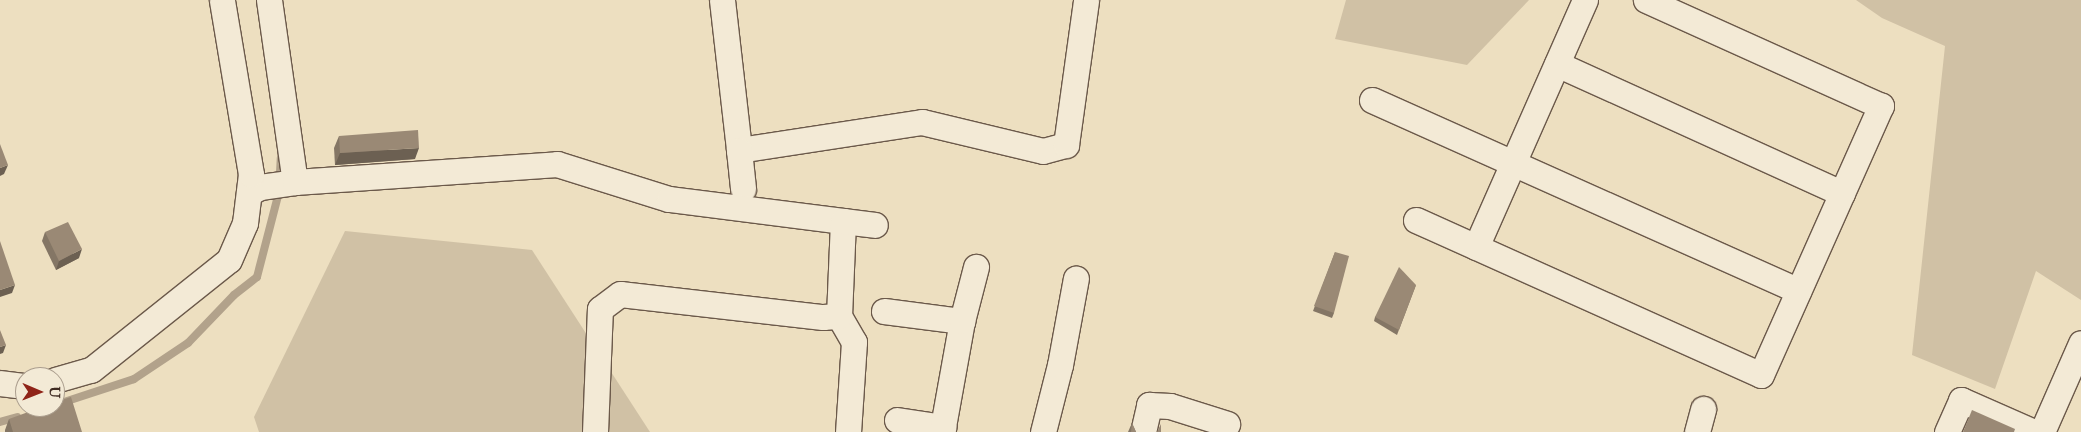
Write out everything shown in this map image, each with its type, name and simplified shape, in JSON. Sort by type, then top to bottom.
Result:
[{"type":"street","points":[[65,377],[91,370],[229,260],[245,223],[255,190],[222,0]]},
{"type":"street","points":[[268,0],[294,182]]},
{"type":"street","points":[[722,0],[744,189]]},
{"type":"street","points":[[739,150],[922,122],[1043,151],[1066,144],[1086,0]]},
{"type":"street","points":[[1476,247],[1585,0]]},
{"type":"street","points":[[1416,220],[1761,375],[1881,106],[1658,2]]},
{"type":"street","points":[[1557,64],[1842,193]]},
{"type":"street","points":[[1372,100],[1798,292]]},
{"type":"street","points":[[255,190],[294,182],[557,164],[669,199],[875,226]]},
{"type":"street","points":[[843,222],[838,316],[854,342],[848,432]]},
{"type":"street","points":[[897,420],[943,430],[962,321],[976,267]]},
{"type":"street","points":[[1043,432],[1060,365],[1076,278]]},
{"type":"street","points":[[595,432],[600,309],[620,294],[823,317],[838,316]]},
{"type":"street","points":[[884,311],[962,321]]},
{"type":"street","points":[[2042,432],[2081,343]]},
{"type":"street","points":[[0,383],[15,385]]},
{"type":"street","points":[[1947,432],[1961,400],[2034,432]]},
{"type":"street","points":[[1143,432],[1149,405],[1170,406],[1227,424]]},
{"type":"shaded area","points":[[1346,0],[1529,0],[1467,65],[1335,39]]},
{"type":"shaded area","points":[[1856,0],[2081,0],[2081,300],[2036,271],[1995,389],[1912,355],[1945,46],[1882,18]]},
{"type":"shaded area","points":[[345,231],[532,250],[650,432],[259,432],[254,417]]},
{"type":"building","points":[[418,130],[419,148],[340,153],[339,136]]},
{"type":"building","points":[[0,144],[8,165],[0,168]]},
{"type":"building","points":[[68,222],[82,249],[59,261],[45,232]]},
{"type":"building","points":[[0,241],[15,285],[0,290]]},
{"type":"building","points":[[1335,252],[1349,256],[1334,313],[1314,306]]},
{"type":"building","points":[[1399,267],[1416,285],[1399,330],[1375,317]]},
{"type":"building","points":[[0,330],[6,345],[0,347]]},
{"type":"building","points":[[71,397],[82,432],[13,432],[9,419],[15,417],[65,417],[65,399]]},
{"type":"building","points":[[1972,410],[2015,429],[2014,432],[1963,432]]},
{"type":"building","points":[[1132,423],[1136,432],[1131,432]]},
{"type":"building","points":[[1161,424],[1161,432],[1157,432]]},
{"type":"waterway","points":[[65,402],[134,379],[188,343],[234,295],[257,277],[279,192],[281,158]]},
{"type":"waterway","points":[[0,422],[17,417]]}]
